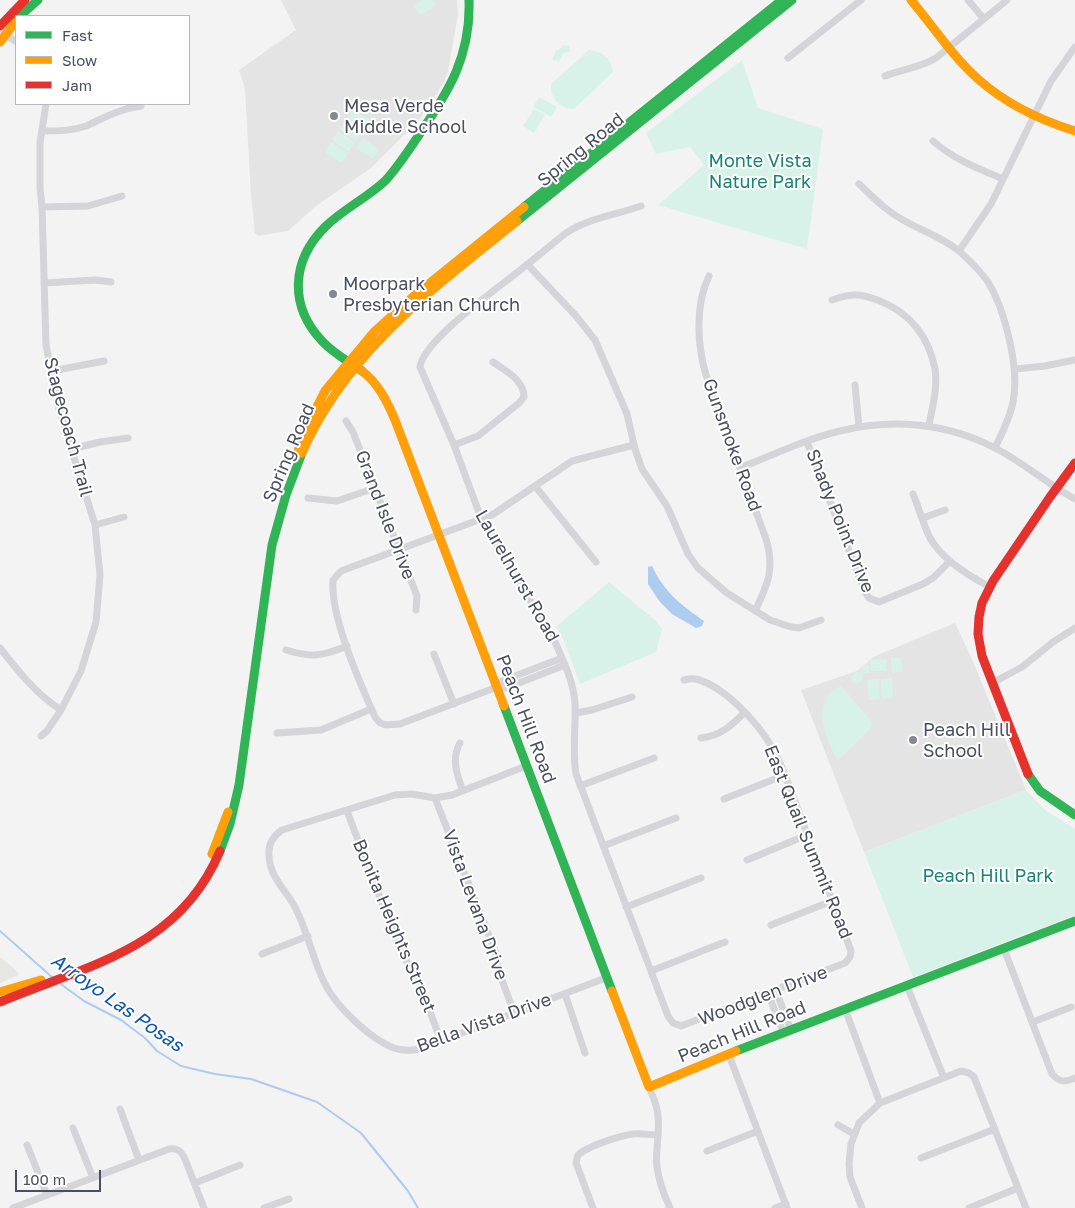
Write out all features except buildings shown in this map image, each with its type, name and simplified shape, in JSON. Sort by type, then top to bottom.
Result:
[{"type":"street","points":[[16,15],[25,0]]},
{"type":"street","points":[[21,15],[38,0]]},
{"type":"street","name":"Peach Hill Road","points":[[469,0],[466,45],[459,69],[448,90],[397,167],[380,185],[322,228],[310,244],[298,274],[298,292],[307,319],[316,334],[328,348],[370,377],[381,392],[410,461],[650,1087],[787,1031],[1075,922]]},
{"type":"street","name":"Spring Road","points":[[352,364],[381,325],[405,303],[782,0]]},
{"type":"street","name":"Spring Road","points":[[0,1002],[125,947],[157,926],[190,892],[211,856],[229,806],[236,778],[264,574],[275,518],[306,428],[325,391],[420,300],[792,0]]},
{"type":"street","points":[[788,58],[861,0]]},
{"type":"street","points":[[912,0],[950,47],[987,86],[1033,116],[1075,131]]},
{"type":"street","points":[[968,0],[984,19]]},
{"type":"street","points":[[885,76],[925,64],[950,47],[1007,0]]},
{"type":"street","points":[[0,42],[15,16]]},
{"type":"street","points":[[8,27],[15,40]]},
{"type":"street","points":[[959,251],[981,220],[1051,81],[1075,47]]},
{"type":"street","name":"Stagecoach Trail","points":[[41,736],[47,731],[61,710],[81,671],[96,622],[100,575],[94,526],[59,409],[45,332],[40,143],[46,105]]},
{"type":"street","points":[[43,131],[72,130],[86,126],[120,110],[141,106]]},
{"type":"street","points":[[933,141],[964,162],[1003,179]]},
{"type":"street","points":[[859,184],[895,215],[937,236],[959,251],[984,276],[994,294],[1004,323],[1015,369],[1016,383],[1011,411],[995,448]]},
{"type":"street","points":[[42,207],[88,206],[122,196]]},
{"type":"street","name":"Laurelhurst Road","points":[[641,206],[575,227],[455,322],[433,344],[420,364],[421,372],[454,445],[481,518],[555,642],[564,661],[573,691],[575,714],[574,762],[576,774],[668,1016],[675,1025]]},
{"type":"street","points":[[528,264],[576,316],[595,340],[627,414],[634,445],[645,474],[667,506],[693,561],[712,581],[770,620],[791,627],[806,627],[821,620]]},
{"type":"street","name":"Gunsmoke Road","points":[[709,276],[703,289],[701,355],[706,375],[766,539],[771,561],[767,586],[755,611]]},
{"type":"street","points":[[44,282],[96,280],[110,282]]},
{"type":"street","points":[[832,300],[853,294],[875,299],[902,312],[918,328],[928,346],[935,370],[934,396],[929,426]]},
{"type":"street","points":[[1015,369],[1075,360]]},
{"type":"street","points":[[52,371],[104,361]]},
{"type":"street","points":[[454,445],[478,436],[524,397],[523,390],[515,378],[493,362]]},
{"type":"street","points":[[854,385],[859,427]]},
{"type":"street","name":"Grand Isle Drive","points":[[346,421],[353,432],[417,596],[416,610]]},
{"type":"street","points":[[740,468],[838,431],[891,424],[929,426],[955,432],[995,448],[1015,458],[1075,499]]},
{"type":"street","points":[[72,449],[128,438]]},
{"type":"street","name":"Shady Point Drive","points":[[807,442],[865,592],[869,598],[879,602],[912,590],[933,578],[950,561]]},
{"type":"street","points":[[564,661],[502,681],[497,687],[400,724],[390,726],[382,724],[376,719],[371,708],[347,646],[338,618],[333,580],[341,571],[498,512],[572,462],[634,445]]},
{"type":"street","points":[[1075,463],[990,587],[980,609],[977,628],[978,642],[992,683],[1030,779],[1046,798],[1075,815]]},
{"type":"street","points":[[535,486],[596,562]]},
{"type":"street","points":[[308,498],[337,501],[375,488]]},
{"type":"street","points":[[913,494],[931,538],[950,561],[990,587]]},
{"type":"street","points":[[923,518],[945,510]]},
{"type":"street","points":[[94,526],[124,517]]},
{"type":"street","points":[[992,683],[1022,667],[1062,635],[1075,628]]},
{"type":"street","points":[[286,650],[317,656],[347,646]]},
{"type":"street","points":[[0,648],[28,682],[61,710]]},
{"type":"street","points":[[434,654],[454,704]]},
{"type":"street","name":"East Quail Summit Road","points":[[684,680],[695,678],[710,685],[731,699],[769,741],[785,775],[849,942],[851,954],[848,961]]},
{"type":"street","points":[[575,714],[632,697]]},
{"type":"street","points":[[277,733],[321,730],[371,708]]},
{"type":"street","points":[[701,738],[710,737],[726,730],[744,713]]},
{"type":"street","points":[[460,743],[455,754],[455,762],[463,791]]},
{"type":"street","points":[[580,786],[654,758]]},
{"type":"street","points":[[347,810],[404,794],[435,798],[463,791],[526,766]]},
{"type":"street","points":[[724,799],[785,775]]},
{"type":"street","name":"Vista Levana Drive","points":[[435,798],[494,951],[500,975],[514,1012]]},
{"type":"street","name":"Bella Vista Drive","points":[[347,810],[278,832],[272,841],[268,854],[274,875],[296,909],[330,993],[376,1038],[394,1048],[408,1051],[420,1049],[608,977]]},
{"type":"street","name":"Bonita Heights Street","points":[[347,810],[398,945],[422,988],[441,1041]]},
{"type":"street","points":[[603,846],[676,818]]},
{"type":"street","points":[[746,860],[807,836]]},
{"type":"street","points":[[626,907],[701,878]]},
{"type":"street","points":[[772,926],[832,900]]},
{"type":"street","points":[[262,954],[308,936]]},
{"type":"street","points":[[651,971],[725,942]]},
{"type":"street","points":[[1004,949],[1052,1074],[1063,1082],[1075,1078]]},
{"type":"street","name":"Woodglen Drive","points":[[675,1025],[687,1025],[848,961]]},
{"type":"street","name":"Spring Road","points":[[0,992],[43,982]]},
{"type":"street","points":[[907,986],[944,1078]]},
{"type":"street","points":[[772,992],[787,1031]]},
{"type":"street","points":[[564,994],[585,1053]]},
{"type":"street","points":[[1033,1022],[1071,1007]]},
{"type":"street","points":[[846,1009],[880,1103]]},
{"type":"street","points":[[728,1055],[786,1206],[775,1208]]},
{"type":"street","points":[[862,1208],[850,1177],[849,1164],[851,1144],[859,1123],[880,1103],[961,1071],[970,1073],[974,1077],[1026,1208]]},
{"type":"street","points":[[650,1087],[656,1103],[658,1117],[658,1175],[661,1188],[670,1208]]},
{"type":"street","points":[[120,1109],[139,1160]]},
{"type":"street","points":[[838,1125],[854,1134]]},
{"type":"street","points":[[73,1128],[93,1178]]},
{"type":"street","points":[[922,1158],[995,1129]]},
{"type":"street","points":[[707,1150],[758,1131]]},
{"type":"street","points":[[593,1208],[576,1163],[578,1155],[585,1150],[623,1136],[636,1134],[658,1135]]},
{"type":"street","points":[[27,1145],[47,1195]]},
{"type":"street","points":[[14,1208],[170,1148],[175,1148],[182,1152],[204,1208]]},
{"type":"street","points":[[195,1184],[240,1165]]},
{"type":"street","points":[[969,1208],[1018,1188]]},
{"type":"street","points":[[264,1208],[288,1199]]},
{"type":"shaded area","name":"Mesa Verde Middle School","points":[[281,0],[457,0],[458,15],[448,71],[444,82],[414,128],[404,135],[371,168],[316,206],[288,231],[258,236],[255,233],[251,194],[245,89],[239,70],[296,30]]},
{"type":"shaded area","name":"Peach Hill School","points":[[955,623],[972,659],[1026,790],[864,852],[801,690],[857,671],[873,657]]},
{"type":"shaded area","points":[[0,957],[15,969],[19,975],[0,983]]},
{"type":"green space","points":[[423,0],[433,0],[436,6],[420,15],[414,5]]},
{"type":"green space","points":[[563,45],[569,46],[570,52],[563,53],[559,62],[552,60],[556,50],[559,50]]},
{"type":"green space","points":[[589,50],[606,56],[613,72],[574,109],[564,107],[554,98],[551,84]]},
{"type":"green space","name":"Monte Vista Nature Park","points":[[742,60],[758,108],[823,129],[807,249],[658,205],[704,165],[690,147],[656,154],[646,133]]},
{"type":"green space","points":[[539,97],[557,107],[551,117],[533,107]]},
{"type":"green space","points":[[353,109],[370,120],[364,130],[347,119]]},
{"type":"green space","points":[[534,109],[545,115],[534,133],[523,126]]},
{"type":"green space","points":[[345,120],[362,131],[356,141],[339,129]]},
{"type":"green space","points":[[338,131],[355,142],[349,152],[332,140]]},
{"type":"green space","points":[[363,138],[380,150],[373,159],[356,148]]},
{"type":"green space","points":[[331,142],[348,153],[342,163],[325,152]]},
{"type":"green space","points":[[609,582],[656,621],[662,629],[656,652],[580,684],[564,641],[556,627]]},
{"type":"green space","points":[[891,658],[901,658],[902,672],[892,673]]},
{"type":"green space","points":[[886,659],[886,671],[871,671],[870,660]]},
{"type":"green space","points":[[869,665],[870,673],[863,674],[862,680],[857,684],[853,683],[851,680],[852,676],[857,672],[863,673],[863,666]]},
{"type":"green space","points":[[892,678],[893,698],[882,699],[881,679]]},
{"type":"green space","points":[[878,679],[880,699],[869,700],[867,680]]},
{"type":"green space","points":[[841,686],[872,722],[871,728],[838,760],[826,735],[822,717],[826,699],[831,692]]},
{"type":"green space","name":"Peach Hill Park","points":[[1026,790],[1045,810],[1075,829],[1075,915],[913,977],[864,852]]},
{"type":"water","points":[[652,566],[668,591],[704,621],[702,626],[696,628],[672,614],[660,602],[648,584],[648,567]]},
{"type":"waterway","name":"Arroyo Las Posas","points":[[0,931],[53,978]]},
{"type":"waterway","name":"Arroyo Las Posas","points":[[58,982],[84,1001],[121,1020],[145,1038],[157,1051],[181,1066],[215,1074],[251,1079],[317,1102],[361,1133],[408,1191],[418,1208]]},
{"type":"traffic: fast","points":[[21,15],[38,0]]},
{"type":"traffic: fast","points":[[362,371],[331,350],[311,327],[299,299],[300,269],[314,240],[325,227],[390,176],[430,119],[449,88],[462,56],[469,20],[469,0]]},
{"type":"traffic: fast","points":[[524,207],[782,0]]},
{"type":"traffic: fast","points":[[517,221],[792,0]]},
{"type":"traffic: fast","points":[[220,851],[230,824],[239,785],[272,545],[286,495],[302,453]]},
{"type":"traffic: fast","points":[[504,706],[612,991]]},
{"type":"traffic: fast","points":[[1028,774],[1040,791],[1075,815]]},
{"type":"traffic: fast","points":[[736,1051],[1075,921]]},
{"type":"traffic: slow","points":[[911,0],[960,61],[989,88],[1012,104],[1049,122],[1075,131]]},
{"type":"traffic: slow","points":[[0,42],[15,22]]},
{"type":"traffic: slow","points":[[296,457],[306,428],[325,391],[375,331],[415,295],[524,207]]},
{"type":"traffic: slow","points":[[302,453],[320,417],[342,384],[367,353],[424,297],[517,221]]},
{"type":"traffic: slow","points":[[362,371],[382,393],[395,420],[504,706]]},
{"type":"traffic: slow","points":[[212,854],[228,812]]},
{"type":"traffic: slow","points":[[0,992],[41,980]]},
{"type":"traffic: slow","points":[[612,991],[649,1087],[736,1051]]},
{"type":"traffic: jam","points":[[0,26],[25,0]]},
{"type":"traffic: jam","points":[[1028,774],[982,656],[978,634],[979,617],[982,603],[993,581],[1075,463]]},
{"type":"traffic: jam","points":[[0,1002],[97,964],[128,949],[156,932],[181,911],[202,884],[220,851]]},
{"type":"place","name":"Mesa Verde Middle School","points":[[334,116]]},
{"type":"place","name":"Moorpark Presbyterian Church","points":[[333,294]]},
{"type":"place","name":"Peach Hill School","points":[[913,740]]}]
